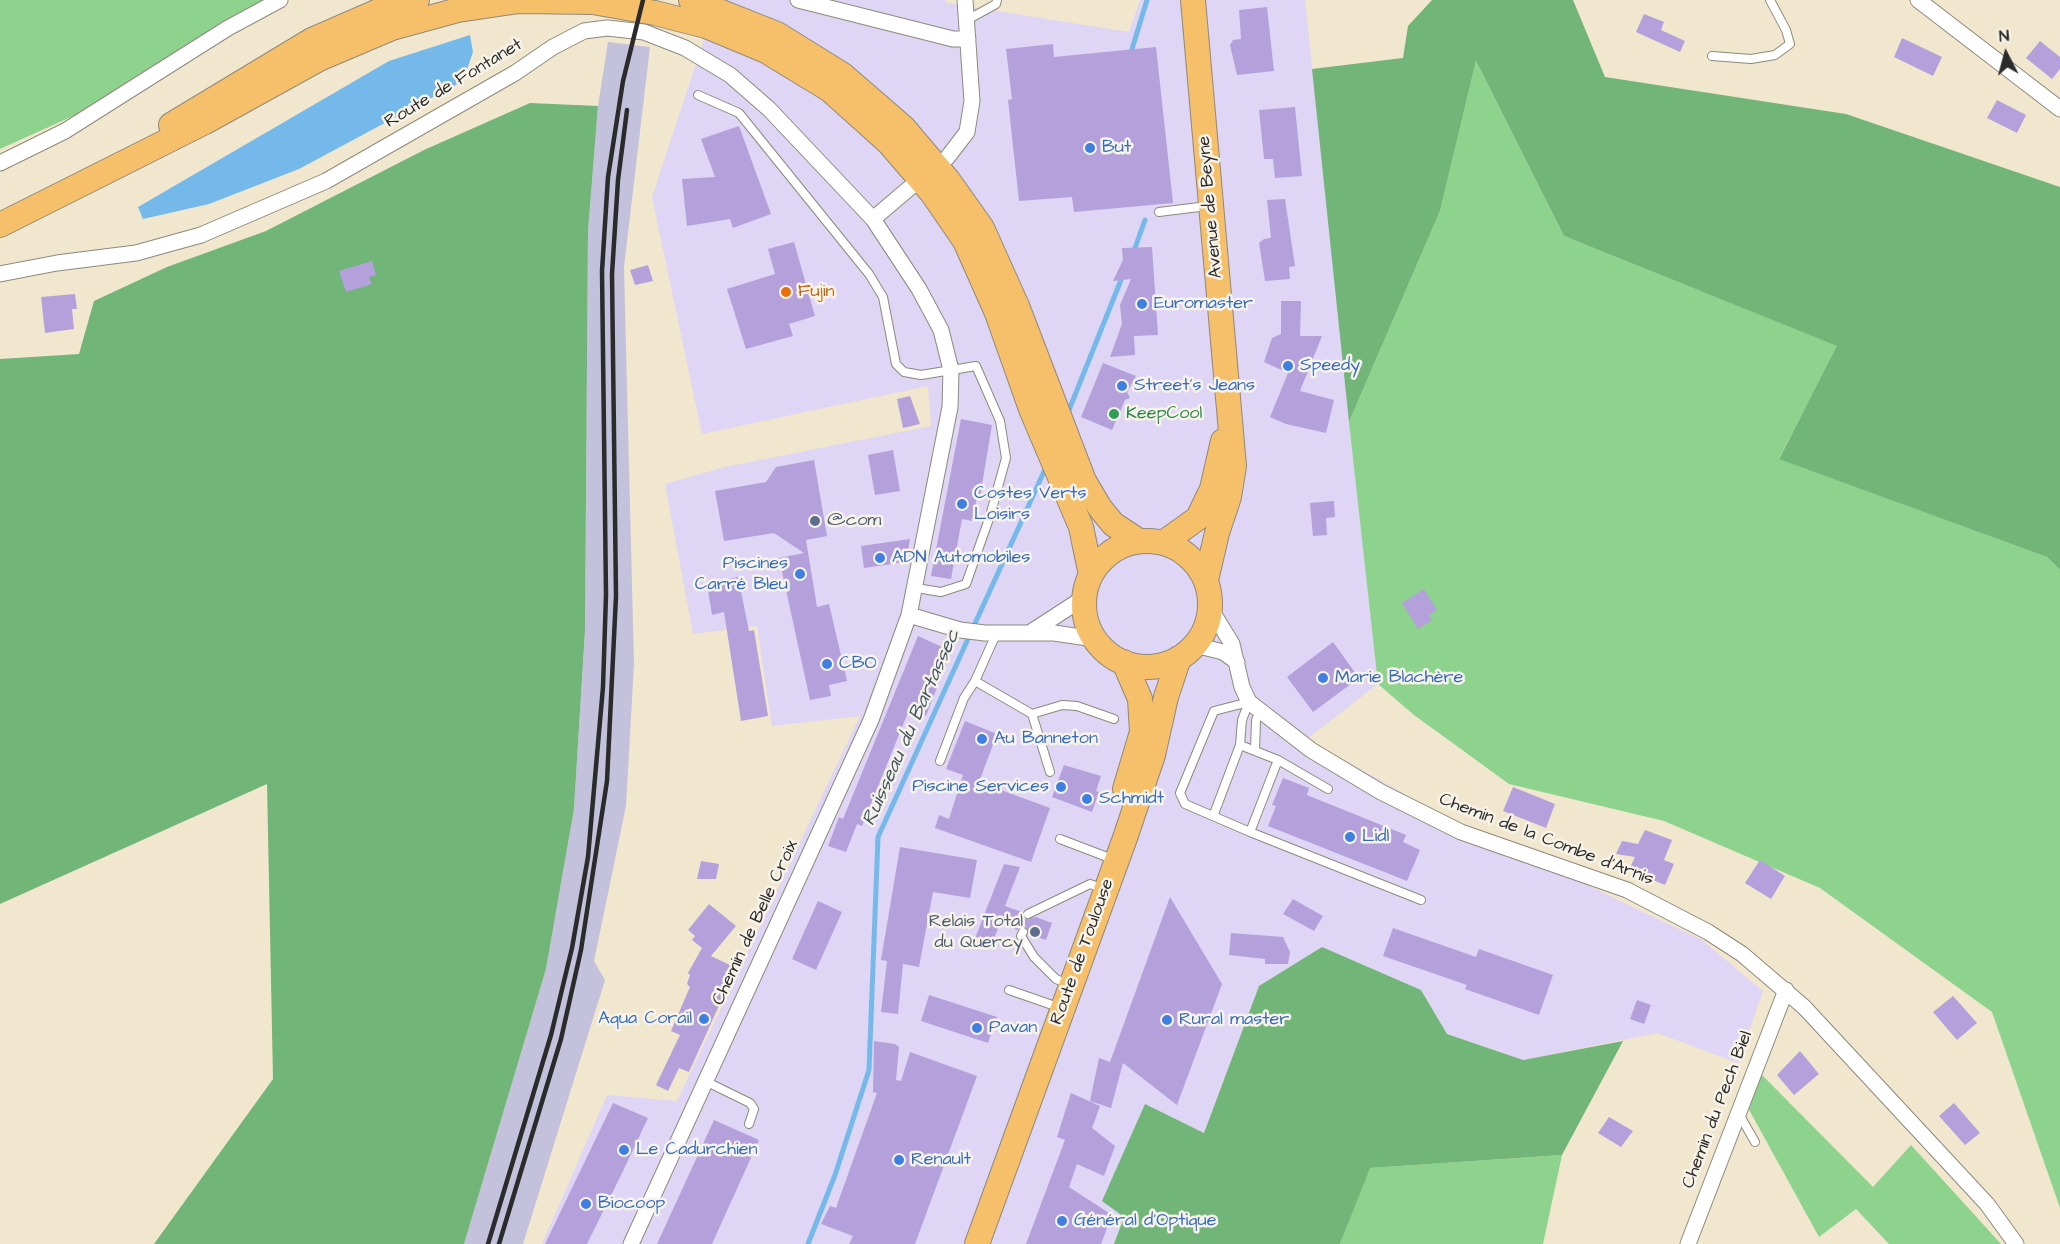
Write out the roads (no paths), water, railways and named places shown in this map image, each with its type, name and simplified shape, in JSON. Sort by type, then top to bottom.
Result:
[{"type":"main road","points":[[79,187],[195,108],[312,40],[383,9],[417,0]]},
{"type":"main road","points":[[691,0],[777,34],[843,75],[903,127],[948,180],[982,228],[1017,306],[1040,402]]},
{"type":"main road","name":"Avenue de Beyne","points":[[1193,0],[1234,466],[1229,497],[1217,533],[1206,580]]},
{"type":"main road","points":[[0,225],[79,187],[319,59],[392,28],[458,10],[519,1],[593,2],[655,12],[706,26],[766,51],[830,90],[888,142],[932,193],[965,241],[1040,402],[1073,484],[1088,586],[1085,612],[1095,639],[1108,653],[1124,662],[1142,666],[1161,665],[1187,652],[1208,621],[1210,608],[1206,580],[1188,556],[1163,543],[1139,541],[1120,547],[1103,559],[1088,586]]},
{"type":"main road","name":"Avenue de Beyne","points":[[1163,543],[1198,518],[1212,489],[1228,415]]},
{"type":"main road","points":[[1073,484],[1100,508],[1113,524],[1139,541]]},
{"type":"main road","name":"Route de Toulouse","points":[[961,1244],[1109,858],[1153,755],[1167,697],[1187,652]]},
{"type":"main road","name":"Route de Toulouse","points":[[1109,858],[1125,789],[1142,732],[1140,699],[1124,662]]},
{"type":"main road","name":"Route de Toulouse","points":[[977,1244],[1054,1006]]},
{"type":"street","points":[[0,163],[65,131],[228,28],[280,0]]},
{"type":"street","points":[[798,0],[953,39],[968,39]]},
{"type":"street","points":[[947,158],[967,132],[972,101],[965,0]]},
{"type":"street","points":[[1917,0],[2060,110]]},
{"type":"street","name":"Route de Fontanet","points":[[0,274],[57,263],[136,254],[201,235],[326,181],[515,73],[553,47],[584,31],[607,27],[644,32],[685,48],[730,75],[769,109],[873,219]]},
{"type":"street","points":[[873,219],[913,185]]},
{"type":"street","name":"Chemin de Belle Croix","points":[[631,1244],[871,720],[909,615],[916,588],[950,407],[951,370],[941,330],[919,289],[873,219]]},
{"type":"street","points":[[1031,632],[1088,586]]},
{"type":"street","points":[[1210,608],[1232,644],[1242,687],[1254,707]]},
{"type":"street","points":[[909,615],[960,630],[991,633],[1031,632],[1095,639]]},
{"type":"street","points":[[1187,652],[1223,652],[1237,662]]},
{"type":"street","name":"Chemin de la Combe d'Arnis","points":[[1254,707],[1311,750],[1371,786],[1461,832],[1627,890],[1668,910],[1742,954],[1786,990],[1987,1204],[2016,1244]]},
{"type":"street","name":"Chemin du Pech Biel","points":[[1688,1244],[1786,990]]},
{"type":"lane","points":[[967,20],[996,4],[997,0]]},
{"type":"lane","points":[[1712,56],[1751,59],[1774,56],[1790,44],[1786,30],[1770,0]]},
{"type":"lane","points":[[698,95],[739,113],[869,274],[882,297],[896,364],[904,372],[921,375],[976,366],[1000,421],[1006,458],[990,516],[966,585],[941,592],[916,588]]},
{"type":"lane","points":[[1159,212],[1212,205]]},
{"type":"lane","points":[[940,761],[964,698],[975,681],[991,633]]},
{"type":"lane","points":[[975,681],[1032,714],[1050,772]]},
{"type":"lane","points":[[1032,714],[1062,705],[1077,706],[1114,719]]},
{"type":"lane","points":[[1214,814],[1240,745],[1242,720],[1254,707]]},
{"type":"lane","points":[[1254,707],[1255,751]]},
{"type":"lane","points":[[1254,707],[1214,711],[1180,792],[1185,804],[1421,900]]},
{"type":"lane","points":[[1240,745],[1278,760],[1328,789]]},
{"type":"lane","points":[[1250,832],[1278,760]]},
{"type":"lane","points":[[1060,839],[1109,858]]},
{"type":"lane","points":[[1028,914],[1098,887]]},
{"type":"lane","points":[[1023,932],[1021,936],[1034,957],[1063,982]]},
{"type":"lane","points":[[1009,990],[1054,1006]]},
{"type":"lane","points":[[705,1081],[750,1103],[754,1109],[749,1124]]},
{"type":"lane","points":[[1738,1113],[1755,1142]]},
{"type":"water","points":[[470,35],[473,52],[463,81],[299,169],[209,204],[143,219],[138,207],[389,61]]},
{"type":"waterway","name":"Ruisseau du Bartassec","points":[[1132,49],[1147,0]]},
{"type":"waterway","name":"Ruisseau du Bartassec","points":[[1135,248],[1145,220]]},
{"type":"waterway","name":"Ruisseau du Bartassec","points":[[1067,415],[1121,280]]},
{"type":"waterway","name":"Ruisseau du Bartassec","points":[[808,1244],[835,1175],[869,1070],[878,837],[1047,465]]},
{"type":"railway","points":[[488,1244],[551,1035],[572,948],[588,857],[603,687],[606,595],[602,271],[608,177],[623,81],[643,0]]},
{"type":"railway","points":[[499,1244],[561,1039],[581,950],[607,781],[616,596],[612,274],[618,180],[627,110]]},
{"type":"place","name":"But","points":[[1090,148]]},
{"type":"place","name":"Fujin","points":[[786,292]]},
{"type":"place","name":"Euromaster","points":[[1142,304]]},
{"type":"place","name":"Speedy","points":[[1288,366]]},
{"type":"place","name":"Street's Jeans","points":[[1122,386]]},
{"type":"place","name":"KeepCool","points":[[1114,414]]},
{"type":"place","name":"Costes Verts Loisirs","points":[[962,504]]},
{"type":"place","name":"@com","points":[[815,521]]},
{"type":"place","name":"ADN Automobiles","points":[[880,558]]},
{"type":"place","name":"Piscines Carré Bleu","points":[[800,574]]},
{"type":"place","name":"CBO","points":[[827,664]]},
{"type":"place","name":"Marie Blachère","points":[[1323,678]]},
{"type":"place","name":"Au Banneton","points":[[982,739]]},
{"type":"place","name":"Piscine Services","points":[[1061,787]]},
{"type":"place","name":"Schmidt","points":[[1087,799]]},
{"type":"place","name":"Lidl","points":[[1350,837]]},
{"type":"place","name":"Relais Total du Quercy","points":[[1035,932]]},
{"type":"place","name":"Aqua Corail","points":[[704,1019]]},
{"type":"place","name":"Rural master","points":[[1167,1020]]},
{"type":"place","name":"Pavan","points":[[977,1028]]},
{"type":"place","name":"Le Cadurchien","points":[[624,1150]]},
{"type":"place","name":"Renault","points":[[899,1160]]},
{"type":"place","name":"Biocoop","points":[[586,1204]]},
{"type":"place","name":"Général d'Optique","points":[[1062,1221]]}]
